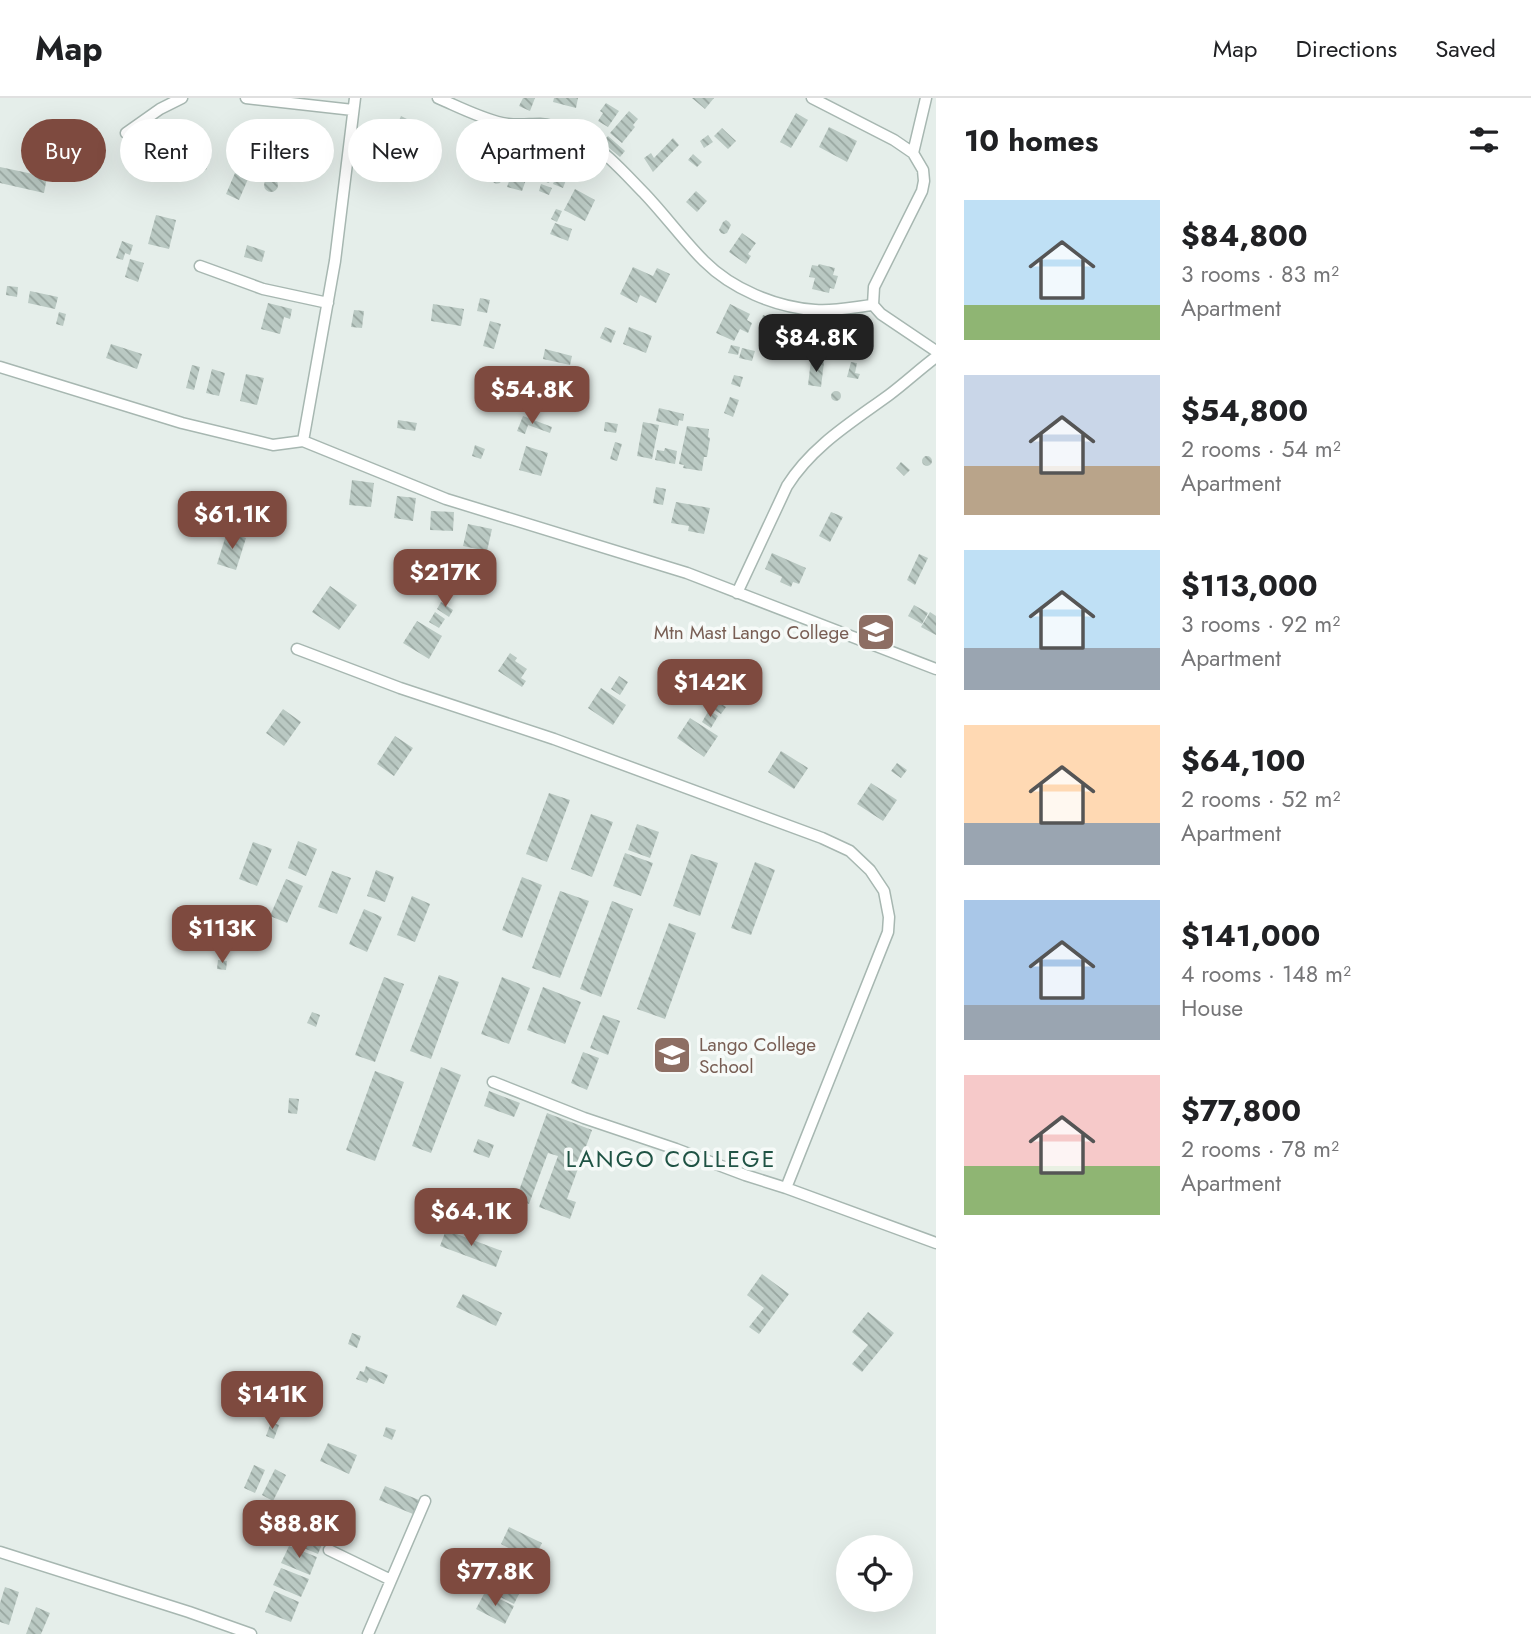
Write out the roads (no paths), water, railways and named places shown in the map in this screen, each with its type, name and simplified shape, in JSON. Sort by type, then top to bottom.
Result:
[{"type":"street","points":[[146,119],[182,98]]},
{"type":"street","points":[[246,98],[354,104],[335,261],[303,441]]},
{"type":"street","points":[[438,98],[485,119],[506,125],[544,124],[561,129],[598,148],[657,207],[704,261],[722,276],[745,289],[771,300],[817,311],[873,305]]},
{"type":"street","points":[[812,98],[894,140],[913,153],[923,170],[925,181],[922,191],[874,287],[873,305],[881,314],[936,351]]},
{"type":"street","points":[[913,153],[926,98]]},
{"type":"street","points":[[200,267],[263,289],[328,303]]},
{"type":"street","points":[[737,593],[797,470],[828,439],[936,357]]},
{"type":"street","points":[[0,367],[181,423],[273,445],[303,441],[446,499],[687,573],[936,669]]},
{"type":"street","points":[[297,649],[400,688],[554,739],[822,838],[850,851],[870,870],[884,891],[889,917],[888,932],[786,1188]]},
{"type":"street","points":[[493,1082],[595,1122],[936,1243]]},
{"type":"street","points":[[368,1634],[425,1501]]},
{"type":"street","points":[[329,1550],[391,1580]]},
{"type":"street","points":[[0,1552],[251,1634]]},
{"type":"place","name":"Mtn Mast Lango College","points":[[876,632]]},
{"type":"place","name":"Lango College School","points":[[672,1055]]},
{"type":"district","name":"LANGO COLLEGE","points":[[671,1159]]}]
